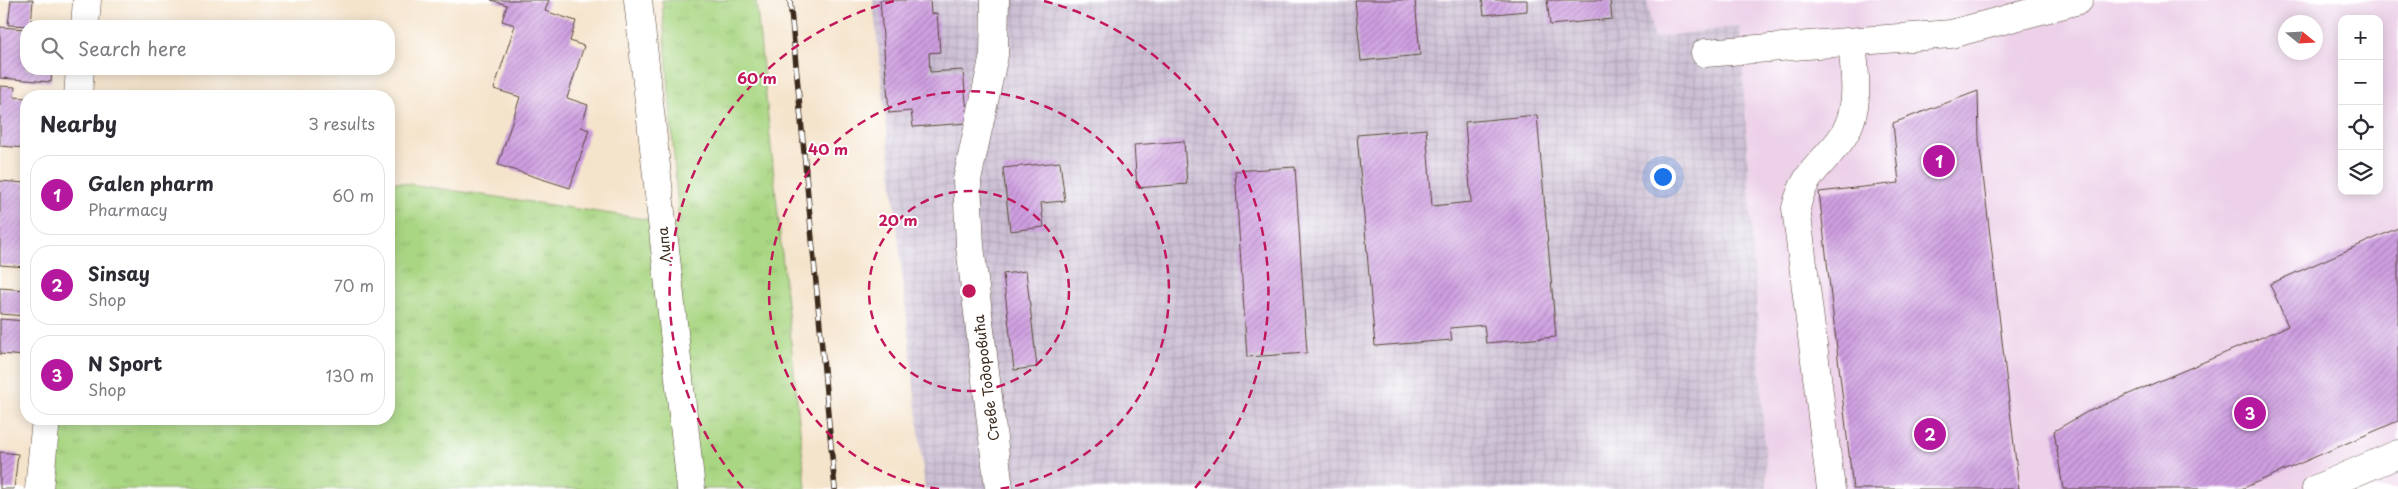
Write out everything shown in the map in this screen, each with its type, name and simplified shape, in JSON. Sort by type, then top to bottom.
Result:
[{"type":"street","points":[[85,20],[87,0]]},
{"type":"street","name":"Липа","points":[[638,0],[691,489]]},
{"type":"street","name":"Стеве Тодоровића","points":[[995,0],[994,54],[967,180],[970,246],[999,489]]},
{"type":"street","points":[[1705,53],[1951,34],[2072,1]]},
{"type":"street","points":[[1831,489],[1796,208],[1802,185],[1840,141],[1852,118],[1856,86],[1852,42]]},
{"type":"street","points":[[78,90],[80,75]]},
{"type":"street","points":[[39,489],[45,425]]},
{"type":"street","points":[[2316,489],[2398,454]]},
{"type":"shaded area","points":[[873,0],[1647,0],[1653,38],[1740,26],[1767,489],[925,489]]},
{"type":"shaded area","points":[[1647,0],[2398,0],[2398,489],[1767,489],[1740,27],[1652,38]]},
{"type":"green space","points":[[662,0],[756,0],[806,489],[54,489],[60,425],[395,425],[395,182],[679,224]]},
{"type":"building","points":[[11,0],[33,0],[31,20],[20,20],[20,26],[8,25]]},
{"type":"building","points":[[491,0],[549,0],[545,11],[576,21],[570,41],[584,46],[567,98],[588,105],[581,127],[589,130],[570,188],[498,165],[520,97],[494,89],[515,25],[502,21],[507,5]]},
{"type":"building","points":[[880,0],[930,0],[931,14],[937,13],[940,52],[929,53],[930,72],[963,70],[968,123],[913,127],[911,111],[889,113]]},
{"type":"building","points":[[1355,0],[1415,0],[1420,55],[1361,61]]},
{"type":"building","points":[[1482,0],[1527,0],[1527,11],[1484,15]]},
{"type":"building","points":[[1547,0],[1610,0],[1612,19],[1550,25]]},
{"type":"building","points":[[0,27],[20,29],[20,75],[52,75],[51,82],[0,78]]},
{"type":"building","points":[[0,86],[15,87],[14,97],[20,98],[20,148],[0,146]]},
{"type":"building","points":[[1978,91],[1979,140],[2019,489],[1853,489],[1819,192],[1899,183],[1893,123]]},
{"type":"building","points":[[1537,115],[1556,337],[1486,343],[1484,325],[1450,328],[1452,340],[1375,346],[1357,135],[1426,129],[1432,206],[1471,202],[1465,122]]},
{"type":"building","points":[[1184,141],[1187,184],[1137,188],[1134,145]]},
{"type":"building","points":[[1060,162],[1065,201],[1041,203],[1044,227],[1010,231],[1003,168]]},
{"type":"building","points":[[1295,167],[1307,353],[1247,357],[1235,171]]},
{"type":"building","points":[[0,181],[20,183],[20,267],[0,265]]},
{"type":"building","points":[[2398,228],[2398,421],[2241,489],[2063,489],[2054,431],[2087,412],[2288,326],[2270,284]]},
{"type":"building","points":[[1026,271],[1037,367],[1014,370],[1003,274]]},
{"type":"building","points":[[0,288],[20,290],[20,316],[0,314]]},
{"type":"building","points":[[0,319],[20,321],[20,356],[0,354]]},
{"type":"building","points":[[0,452],[18,454],[14,489],[0,489]]},
{"type":"railway","points":[[790,0],[835,489]]},
{"type":"place","name":"Galen pharm","points":[[1939,161]]},
{"type":"place","name":"N Sport","points":[[2250,413]]},
{"type":"place","name":"Sinsay","points":[[1930,434]]}]
